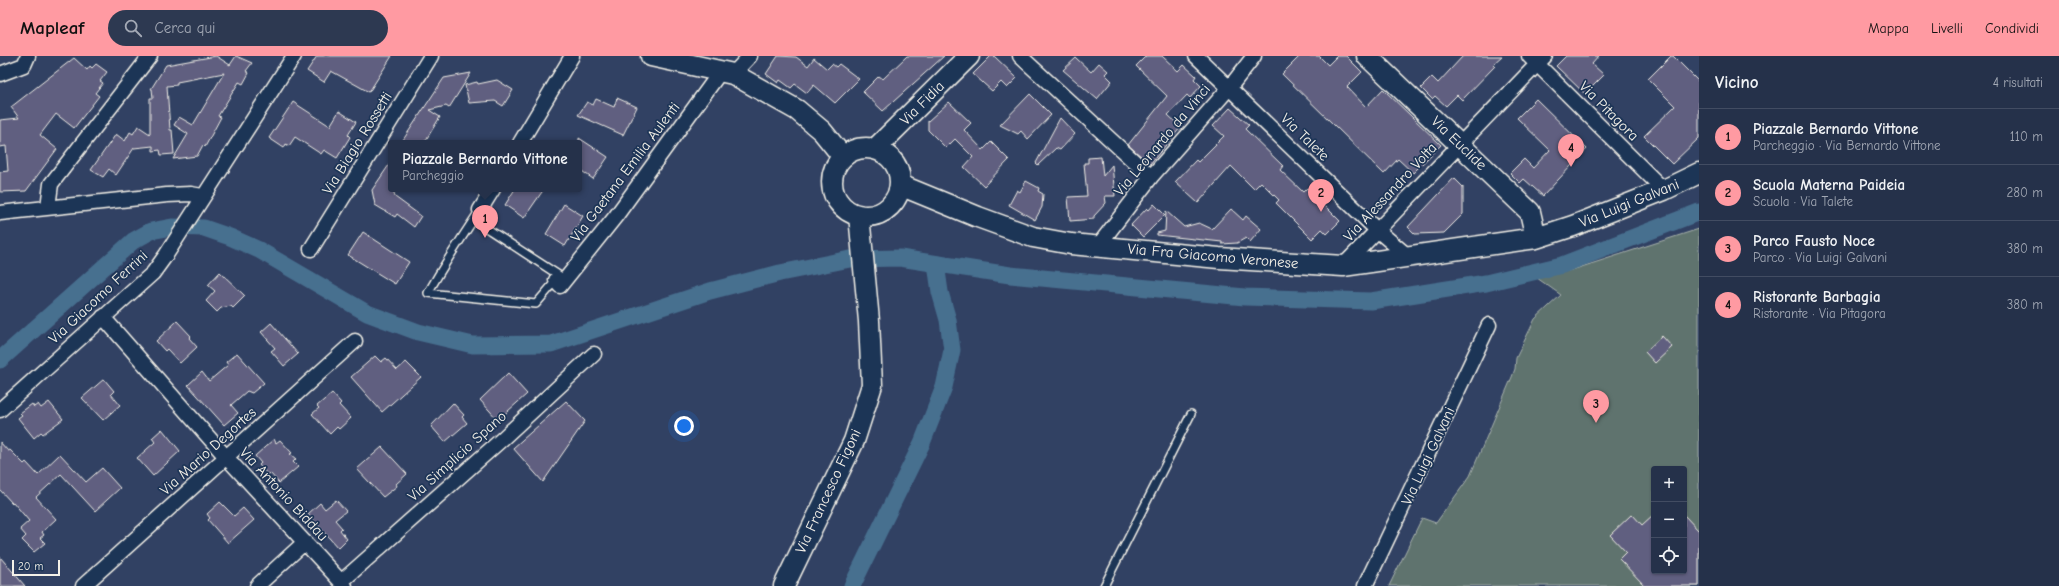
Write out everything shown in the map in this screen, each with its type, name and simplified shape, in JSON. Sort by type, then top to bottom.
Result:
[{"type":"street","points":[[0,74],[24,65],[28,56]]},
{"type":"street","points":[[48,207],[51,184],[150,56]]},
{"type":"street","name":"Via Giacomo Ferrini","points":[[0,410],[153,273],[294,56]]},
{"type":"street","name":"Via Biagio Rossetti","points":[[311,249],[431,56]]},
{"type":"street","points":[[522,140],[572,56]]},
{"type":"street","points":[[651,56],[727,73],[797,110],[822,131],[843,157]]},
{"type":"street","points":[[727,73],[750,56]]},
{"type":"street","name":"Via Fidia","points":[[875,149],[969,56]]},
{"type":"street","points":[[1020,56],[1150,177]]},
{"type":"street","name":"Via Talete","points":[[1196,56],[1230,87],[1377,230],[1409,257]]},
{"type":"street","name":"Via Leonardo da Vinci","points":[[1098,246],[1150,177],[1230,87],[1254,56]]},
{"type":"street","name":"Via Euclide","points":[[1367,56],[1460,143],[1530,212],[1536,238]]},
{"type":"street","name":"Via Alessandro Volta","points":[[1343,266],[1460,143],[1537,59]]},
{"type":"street","name":"Via Pitagora","points":[[1537,59],[1664,190]]},
{"type":"street","name":"Via Gaetana Emilia Aulenti","points":[[556,280],[560,286],[727,73]]},
{"type":"street","points":[[863,148],[875,149],[885,154],[894,162],[899,173],[900,185],[896,196],[890,206],[880,213],[870,216],[849,212],[840,205],[833,191],[832,175],[836,165],[843,157],[852,151],[863,148]]},
{"type":"street","name":"Via Luigi Galvani","points":[[1536,238],[1573,226],[1664,190],[1699,173]]},
{"type":"street","name":"Via Fra Giacomo Veronese","points":[[900,185],[978,217],[1033,237],[1070,244],[1219,258],[1343,266],[1536,238]]},
{"type":"street","points":[[477,215],[491,192]]},
{"type":"street","points":[[0,213],[167,195],[191,194],[199,202]]},
{"type":"street","name":"Via Francesco Figoni","points":[[784,586],[854,441],[872,385],[870,321],[864,276],[859,215]]},
{"type":"street","name":"Via Antonio Biddau","points":[[103,318],[226,457],[343,584]]},
{"type":"street","name":"Via Luigi Galvani","points":[[1365,586],[1489,325]]},
{"type":"street","name":"Via Mario Degortes","points":[[83,586],[355,341]]},
{"type":"street","name":"Via Simplicio Spano","points":[[343,584],[594,354]]},
{"type":"street","points":[[257,586],[305,542]]},
{"type":"lane","points":[[477,215],[560,276],[536,304],[428,293],[453,249],[477,215]]},
{"type":"lane","points":[[1104,586],[1191,414]]},
{"type":"green space","points":[[1699,229],[1699,586],[1389,586],[1422,518],[1436,523],[1470,476],[1512,377],[1515,369],[1516,358],[1535,319],[1561,295],[1537,278],[1572,270]]},
{"type":"building","points":[[216,56],[230,65],[236,56],[252,63],[246,71],[249,73],[243,84],[239,82],[218,116],[221,117],[205,147],[203,145],[197,156],[173,159],[188,134],[174,125],[179,117],[193,125],[224,73],[177,82],[177,85],[167,86],[170,130],[172,130],[174,154],[161,155],[160,150],[153,151],[153,146],[134,148],[116,175],[109,169],[103,177],[91,170],[116,134],[125,141],[130,132],[133,134],[138,126],[150,134],[150,98],[153,98],[151,89],[166,65]]},
{"type":"building","points":[[317,56],[392,56],[369,92],[331,71],[324,82],[307,71]]},
{"type":"building","points":[[778,56],[796,57],[808,66],[814,58],[827,69],[832,64],[836,67],[839,64],[859,79],[835,103],[814,85],[807,93],[795,84],[791,88],[780,80],[778,83],[766,74]]},
{"type":"building","points":[[907,56],[944,56],[883,111],[863,92],[879,76],[883,79]]},
{"type":"building","points":[[991,56],[994,56],[1017,78],[1007,88],[1001,82],[992,91],[973,74]]},
{"type":"building","points":[[1146,56],[1162,56],[1178,71],[1184,65],[1196,76],[1194,79],[1201,86],[1190,98],[1187,95],[1168,115],[1181,127],[1150,164],[1128,145],[1167,96],[1136,66]]},
{"type":"building","points":[[1300,56],[1319,56],[1328,65],[1337,56],[1346,56],[1362,72],[1347,87],[1366,107],[1383,89],[1441,145],[1413,173],[1398,159],[1384,174],[1282,74]]},
{"type":"building","points":[[1463,56],[1502,56],[1493,64],[1495,66],[1462,100],[1457,95],[1446,106],[1435,96],[1432,99],[1421,88],[1432,77],[1438,83]]},
{"type":"building","points":[[1566,56],[1599,56],[1592,64],[1604,75],[1585,94],[1556,66]]},
{"type":"building","points":[[1671,56],[1673,56],[1699,82],[1699,138],[1672,164],[1644,136],[1675,106],[1648,79]]},
{"type":"building","points":[[74,58],[87,70],[90,66],[92,68],[96,64],[107,72],[100,81],[103,83],[95,93],[99,96],[74,128],[56,114],[40,135],[57,149],[26,191],[0,192],[0,172],[8,171],[6,146],[0,147],[0,120],[19,118],[11,107]]},
{"type":"building","points":[[1076,58],[1091,72],[1099,63],[1108,71],[1105,74],[1112,81],[1097,99],[1063,70]]},
{"type":"building","points":[[471,73],[449,108],[446,106],[429,110],[440,117],[426,140],[403,140],[444,78]]},
{"type":"building","points":[[497,80],[513,90],[503,106],[495,101],[469,103],[465,85]]},
{"type":"building","points":[[1030,94],[1051,115],[1028,139],[1021,131],[1018,134],[1000,125]]},
{"type":"building","points":[[617,98],[637,107],[623,135],[578,115],[587,102],[593,105],[596,99],[614,107]]},
{"type":"building","points":[[1536,99],[1587,149],[1543,196],[1524,179],[1520,183],[1510,173],[1524,159],[1533,168],[1550,150],[1517,118]]},
{"type":"building","points":[[293,102],[330,126],[339,111],[356,122],[348,135],[350,137],[337,158],[324,150],[321,154],[295,137],[289,146],[286,144],[284,148],[269,138]]},
{"type":"building","points":[[949,102],[971,123],[964,130],[983,150],[991,142],[1009,160],[984,186],[964,167],[973,157],[955,139],[946,148],[928,130],[928,121]]},
{"type":"building","points":[[1230,108],[1249,125],[1245,129],[1283,166],[1280,170],[1303,192],[1307,188],[1340,221],[1327,234],[1322,229],[1312,239],[1276,203],[1279,200],[1261,182],[1254,189],[1231,166],[1198,203],[1175,182],[1196,160],[1198,162],[1224,136],[1213,126]]},
{"type":"building","points":[[1060,118],[1075,134],[1060,150],[1056,148],[1038,165],[1036,163]]},
{"type":"building","points":[[579,138],[608,157],[593,179],[582,171],[582,140],[579,140]]},
{"type":"building","points":[[1101,157],[1103,176],[1112,165],[1115,196],[1105,196],[1106,203],[1094,216],[1094,219],[1070,221],[1068,197],[1087,196],[1084,163],[1088,163],[1088,158]]},
{"type":"building","points":[[388,166],[388,192],[394,192],[395,197],[421,216],[414,227],[397,214],[395,217],[375,205],[372,190]]},
{"type":"building","points":[[1454,178],[1463,187],[1463,214],[1444,233],[1415,234],[1408,227]]},
{"type":"building","points":[[1026,181],[1039,188],[1038,191],[1043,194],[1042,207],[1035,220],[1009,205],[1017,190],[1020,192]]},
{"type":"building","points":[[513,192],[542,192],[524,218],[505,205]]},
{"type":"building","points":[[564,204],[583,216],[565,246],[546,234]]},
{"type":"building","points":[[1154,204],[1165,215],[1143,237],[1131,225],[1147,208],[1149,210]]},
{"type":"building","points":[[1231,209],[1243,220],[1246,216],[1261,229],[1250,242],[1246,238],[1237,243],[1222,244],[1222,242],[1157,235],[1157,233],[1165,231],[1166,211],[1184,227],[1199,223],[1212,229]]},
{"type":"building","points":[[363,232],[409,262],[395,284],[348,255]]},
{"type":"building","points":[[220,272],[245,296],[233,308],[231,306],[221,308],[217,312],[206,301],[215,291],[208,285]]},
{"type":"building","points":[[177,321],[191,336],[189,338],[197,347],[180,363],[167,349],[165,351],[156,341]]},
{"type":"building","points":[[271,323],[298,354],[284,366],[271,351],[275,348],[261,332]]},
{"type":"building","points":[[1662,336],[1672,347],[1655,363],[1645,352]]},
{"type":"building","points":[[237,353],[264,383],[252,393],[247,391],[231,405],[238,413],[224,425],[188,385],[202,372],[209,381],[228,365],[226,362]]},
{"type":"building","points":[[375,356],[381,362],[386,358],[397,370],[406,362],[421,377],[382,412],[351,377]]},
{"type":"building","points":[[508,373],[527,394],[498,420],[480,400]]},
{"type":"building","points":[[104,379],[114,391],[111,394],[120,405],[103,420],[82,398]]},
{"type":"building","points":[[332,393],[341,403],[339,405],[351,418],[339,429],[337,427],[330,434],[312,414],[319,408],[317,406]]},
{"type":"building","points":[[566,401],[585,421],[543,482],[513,448]]},
{"type":"building","points":[[49,402],[63,419],[43,434],[41,432],[34,438],[18,418],[22,415],[20,413],[32,404],[34,407],[38,404],[41,408]]},
{"type":"building","points":[[453,403],[464,415],[462,417],[467,423],[445,442],[431,426]]},
{"type":"building","points":[[162,429],[180,451],[153,476],[137,458],[155,442],[152,438]]},
{"type":"building","points":[[274,439],[276,443],[280,440],[292,453],[290,454],[296,459],[293,462],[298,467],[279,483],[270,473],[268,475],[259,465],[261,463],[255,456]]},
{"type":"building","points":[[0,442],[8,451],[10,450],[24,464],[26,462],[38,475],[60,454],[86,482],[102,468],[120,488],[95,511],[61,474],[36,497],[56,519],[42,532],[44,535],[40,538],[45,543],[34,552],[22,540],[26,536],[20,529],[29,521],[13,502],[12,503],[0,490]]},
{"type":"building","points":[[382,447],[407,474],[396,484],[397,486],[383,497],[357,469]]},
{"type":"building","points":[[336,500],[346,511],[335,520],[342,528],[340,530],[347,539],[338,548],[308,514],[320,503],[325,509]]},
{"type":"building","points":[[220,502],[234,516],[243,508],[254,520],[228,543],[208,520],[210,518],[207,514]]},
{"type":"building","points":[[1632,514],[1642,525],[1651,517],[1651,574],[1687,574],[1687,518],[1699,531],[1699,586],[1645,586],[1619,559],[1626,552],[1610,535]]},
{"type":"building","points":[[0,557],[25,586],[0,586]]},
{"type":"waterway","points":[[0,360],[133,241],[151,231],[172,227],[204,228],[230,237],[259,250],[367,313],[418,332],[473,345],[551,344],[710,291],[780,273],[850,259],[900,258],[1010,275],[1245,297],[1371,301],[1486,283],[1562,265],[1699,212]]},
{"type":"waterway","points":[[852,586],[922,443],[944,387],[952,350],[948,320],[940,292],[936,264]]},
{"type":"place","name":"Ristorante Barbagia","points":[[1571,167]]},
{"type":"place","name":"Scuola Materna Paideia","points":[[1321,212]]},
{"type":"place","name":"Piazzale Bernardo Vittone","points":[[485,238]]},
{"type":"place","name":"Parco Fausto Noce","points":[[1596,423]]}]
